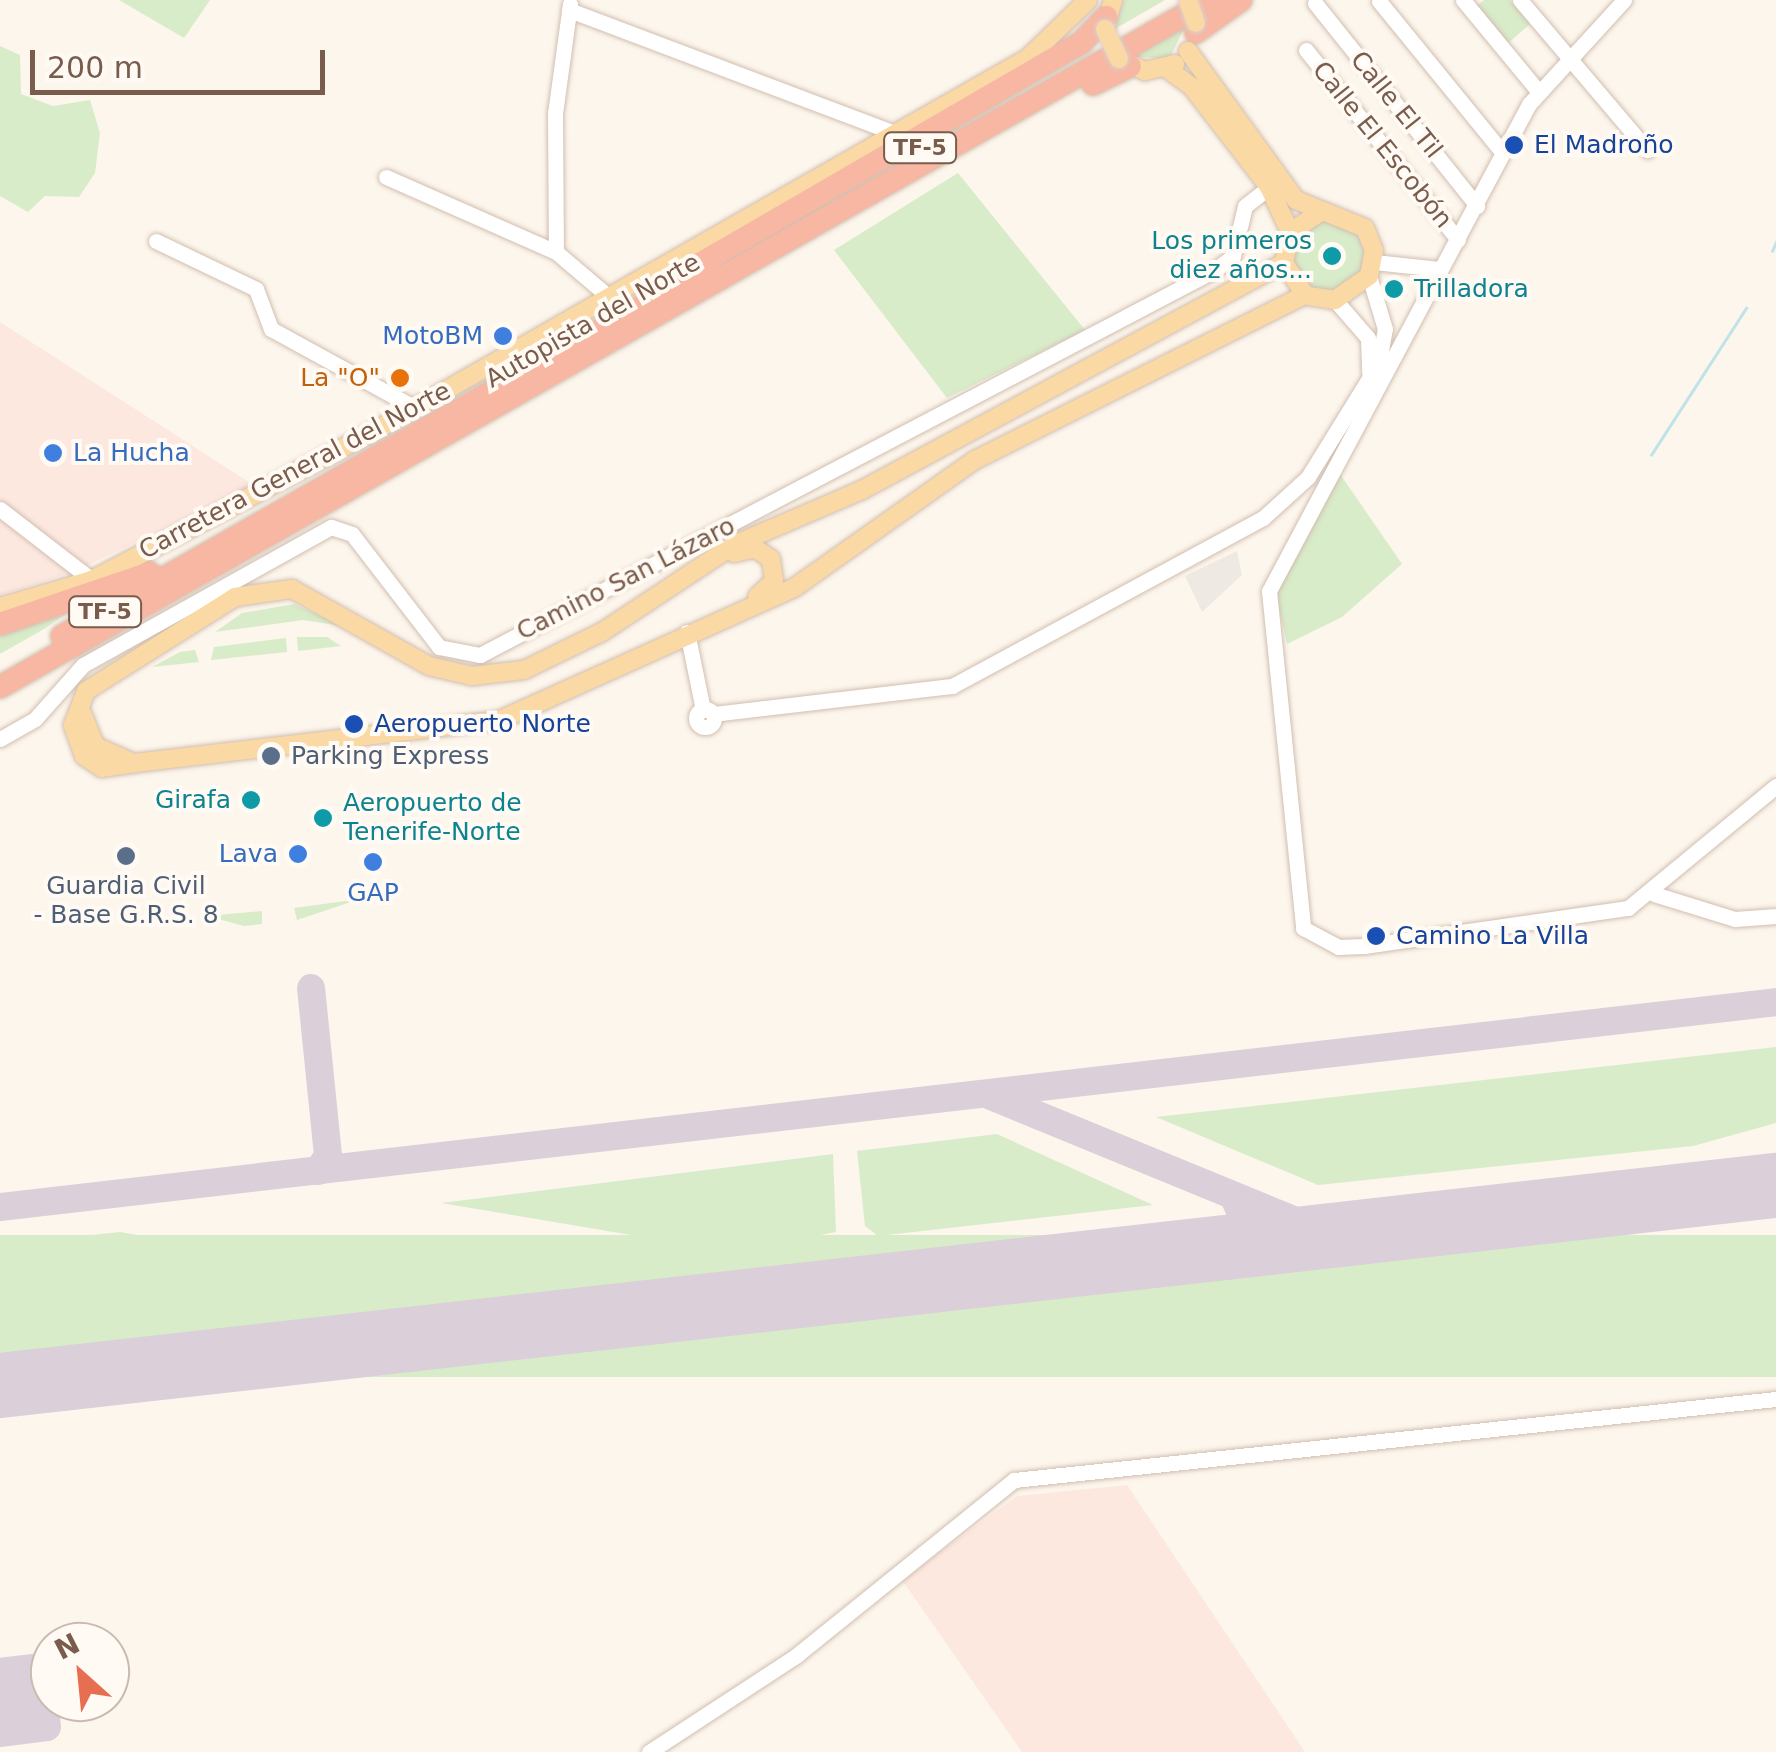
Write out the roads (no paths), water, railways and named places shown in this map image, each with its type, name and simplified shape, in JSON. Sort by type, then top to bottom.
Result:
[{"type":"highway","name":"Autopista del Norte","points":[[0,671],[1180,0]]},
{"type":"highway","name":"Autopista del Norte","points":[[0,687],[98,635],[1211,0]]},
{"type":"highway","points":[[1193,36],[1241,0]]},
{"type":"highway","points":[[658,294],[1082,42],[1108,15]]},
{"type":"highway","points":[[732,274],[766,266],[1125,63]]},
{"type":"highway","points":[[0,624],[57,611],[209,550]]},
{"type":"highway","points":[[0,702],[98,635]]},
{"type":"main road","name":"Carretera General del Norte","points":[[0,608],[92,580],[415,408],[1054,41],[1088,0]]},
{"type":"main road","points":[[1188,0],[1193,36],[1296,200],[1365,228],[1372,269],[1336,300],[1306,294],[974,460],[821,572],[598,675],[521,718],[138,762],[91,741],[82,721],[84,694],[209,610],[276,588],[326,603],[429,666],[510,674],[570,650],[714,559],[914,463],[1284,263]]},
{"type":"main road","points":[[1108,15],[1125,63],[1166,68],[1192,87],[1269,187],[1290,232],[1284,263],[1306,294]]},
{"type":"main road","points":[[1166,68],[1193,36]]},
{"type":"main road","points":[[1290,232],[1322,211]]},
{"type":"main road","points":[[714,559],[755,548],[775,568],[768,590],[723,616]]},
{"type":"main road","points":[[462,726],[598,675]]},
{"type":"street","points":[[1462,0],[1538,92]]},
{"type":"street","points":[[1520,0],[1647,150]]},
{"type":"street","points":[[1624,0],[1538,92],[1440,269],[1266,606],[1303,928],[1338,947],[1364,946],[1628,908],[1654,894],[1776,786]]},
{"type":"street","points":[[1380,1],[1504,153]]},
{"type":"street","name":"Calle El Til","points":[[1316,4],[1477,206]]},
{"type":"street","points":[[556,252],[555,113],[570,5],[898,134]]},
{"type":"street","name":"Calle El Escobón","points":[[1306,50],[1458,240]]},
{"type":"street","points":[[386,177],[556,252],[609,297]]},
{"type":"street","name":"Camino San Lázaro","points":[[0,738],[35,719],[82,665],[331,527],[352,534],[444,652],[480,655],[1215,270],[1233,256],[1244,206],[1269,187]]},
{"type":"street","points":[[156,241],[256,289],[272,329],[415,408]]},
{"type":"street","points":[[687,632],[708,712],[925,692],[986,671],[1289,498],[1369,374],[1385,330],[1372,269],[1440,269]]},
{"type":"street","points":[[1336,300],[1368,338],[1369,374]]},
{"type":"street","points":[[0,510],[92,580]]},
{"type":"street","points":[[1654,894],[1735,919],[1776,916]]},
{"type":"street","points":[[649,1752],[797,1655],[994,1488],[1776,1398]]},
{"type":"waterway","points":[[1772,251],[1776,242]]},
{"type":"waterway","points":[[1651,455],[1746,308]]},
{"type":"place","name":"El Madroño","points":[[1514,145]]},
{"type":"place","name":"Los primeros diez años...","points":[[1332,256]]},
{"type":"place","name":"Trilladora","points":[[1394,289]]},
{"type":"place","name":"MotoBM","points":[[503,336]]},
{"type":"place","name":"La \"O\"","points":[[400,378]]},
{"type":"place","name":"La Hucha","points":[[53,453]]},
{"type":"place","name":"Aeropuerto Norte","points":[[354,724]]},
{"type":"place","name":"Parking Express","points":[[271,756]]},
{"type":"place","name":"Girafa","points":[[251,800]]},
{"type":"place","name":"Aeropuerto de Tenerife-Norte","points":[[323,818]]},
{"type":"place","name":"Lava","points":[[298,854]]},
{"type":"place","name":"Guardia Civil - Base G.R.S. 8","points":[[126,856]]},
{"type":"place","name":"GAP","points":[[373,862]]},
{"type":"place","name":"Camino La Villa","points":[[1376,936]]}]
